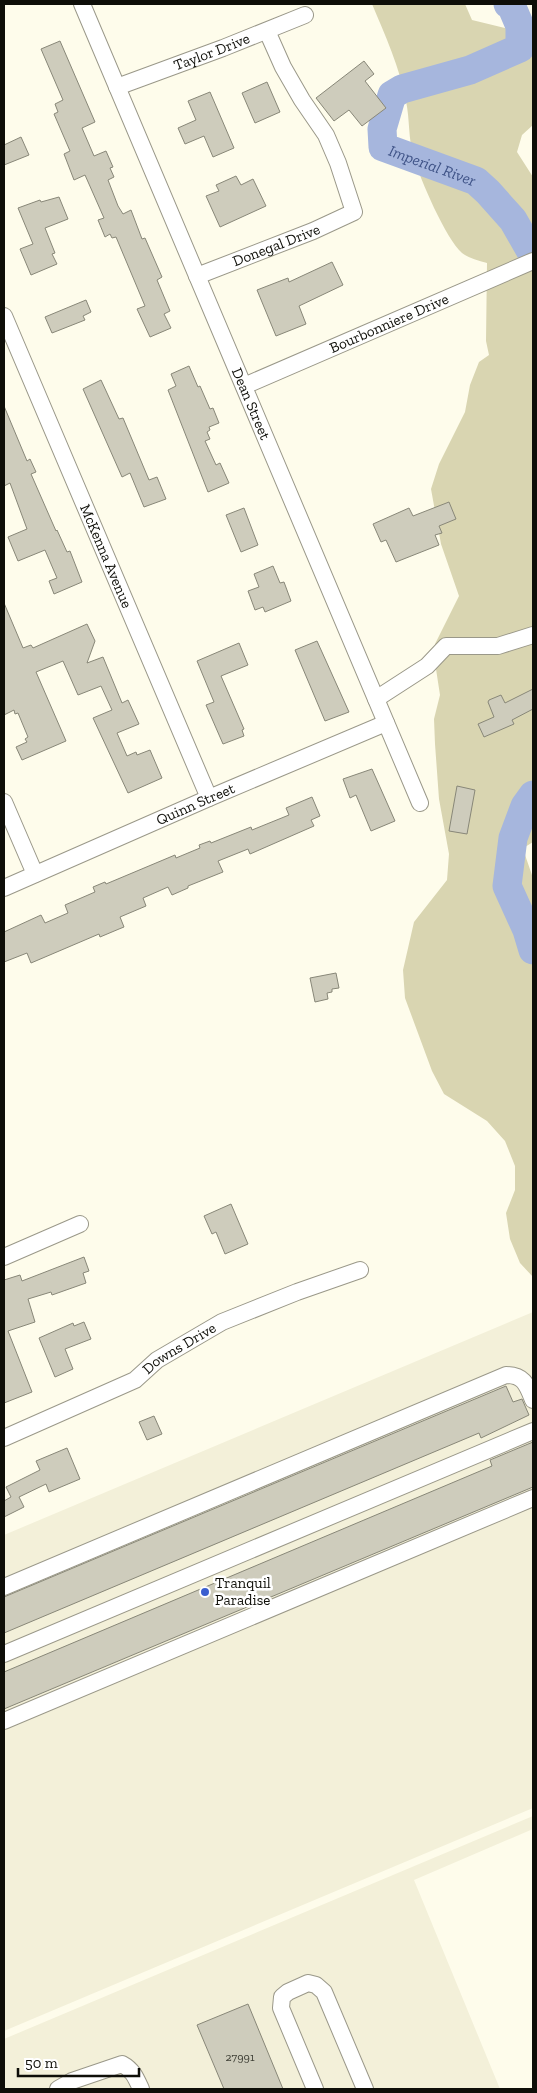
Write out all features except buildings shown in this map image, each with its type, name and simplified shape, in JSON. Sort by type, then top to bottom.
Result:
[{"type":"street","name":"Dean Street","points":[[82,4],[420,804]]},
{"type":"street","name":"Taylor Drive","points":[[117,87],[305,15]]},
{"type":"street","name":"Donegal Drive","points":[[197,276],[313,231],[354,212],[326,135],[302,100],[283,67],[267,31]]},
{"type":"street","name":"Bourbonniere Drive","points":[[244,386],[533,261]]},
{"type":"street","name":"McKenna Avenue","points":[[4,316],[209,798]]},
{"type":"street","points":[[376,699],[427,666],[446,646],[498,646],[533,635]]},
{"type":"street","name":"Quinn Street","points":[[4,888],[386,723]]},
{"type":"street","points":[[4,802],[35,874]]},
{"type":"street","points":[[4,1257],[80,1224]]},
{"type":"street","name":"Downs Drive","points":[[4,1438],[135,1380],[157,1360],[222,1322],[297,1292],[360,1270]]},
{"type":"street","points":[[4,1587],[506,1375],[514,1375],[526,1383],[533,1400]]},
{"type":"street","points":[[4,1654],[533,1431]]},
{"type":"street","points":[[4,1721],[533,1498]]},
{"type":"street","points":[[315,2089],[281,2008],[282,1997],[288,1992],[308,1983],[316,1985],[324,1992],[365,2089]]},
{"type":"street","points":[[58,2089],[72,2081],[122,2064],[129,2068],[141,2089]]},
{"type":"shaded area","points":[[372,4],[465,4],[472,20],[509,29],[533,30],[533,125],[522,135],[517,152],[533,177],[533,842],[525,847],[524,852],[533,878],[533,1277],[520,1263],[510,1239],[506,1213],[515,1190],[515,1166],[505,1141],[487,1121],[444,1094],[432,1071],[405,998],[403,970],[414,922],[447,880],[449,854],[439,799],[435,744],[434,719],[440,695],[435,644],[459,596],[441,544],[431,489],[439,464],[465,412],[470,385],[479,362],[489,355],[486,341],[487,263],[465,255],[456,246],[441,222],[428,194],[412,151],[407,108],[400,76]]},
{"type":"shaded area","points":[[533,1312],[533,1808],[4,2031],[4,1535]]},
{"type":"shaded area","points":[[533,1816],[533,1829],[414,1880],[500,2089],[4,2089],[4,2039]]},
{"type":"waterway","name":"Imperial River","points":[[508,4],[511,5],[520,26],[520,48],[470,70],[402,89],[392,95],[382,129],[383,147],[476,181],[513,220],[533,255]]},
{"type":"waterway","name":"Imperial River","points":[[533,795],[525,806],[513,838],[507,886],[527,930],[533,950]]},
{"type":"place","name":"Tranquil Paradise","points":[[205,1592]]}]
